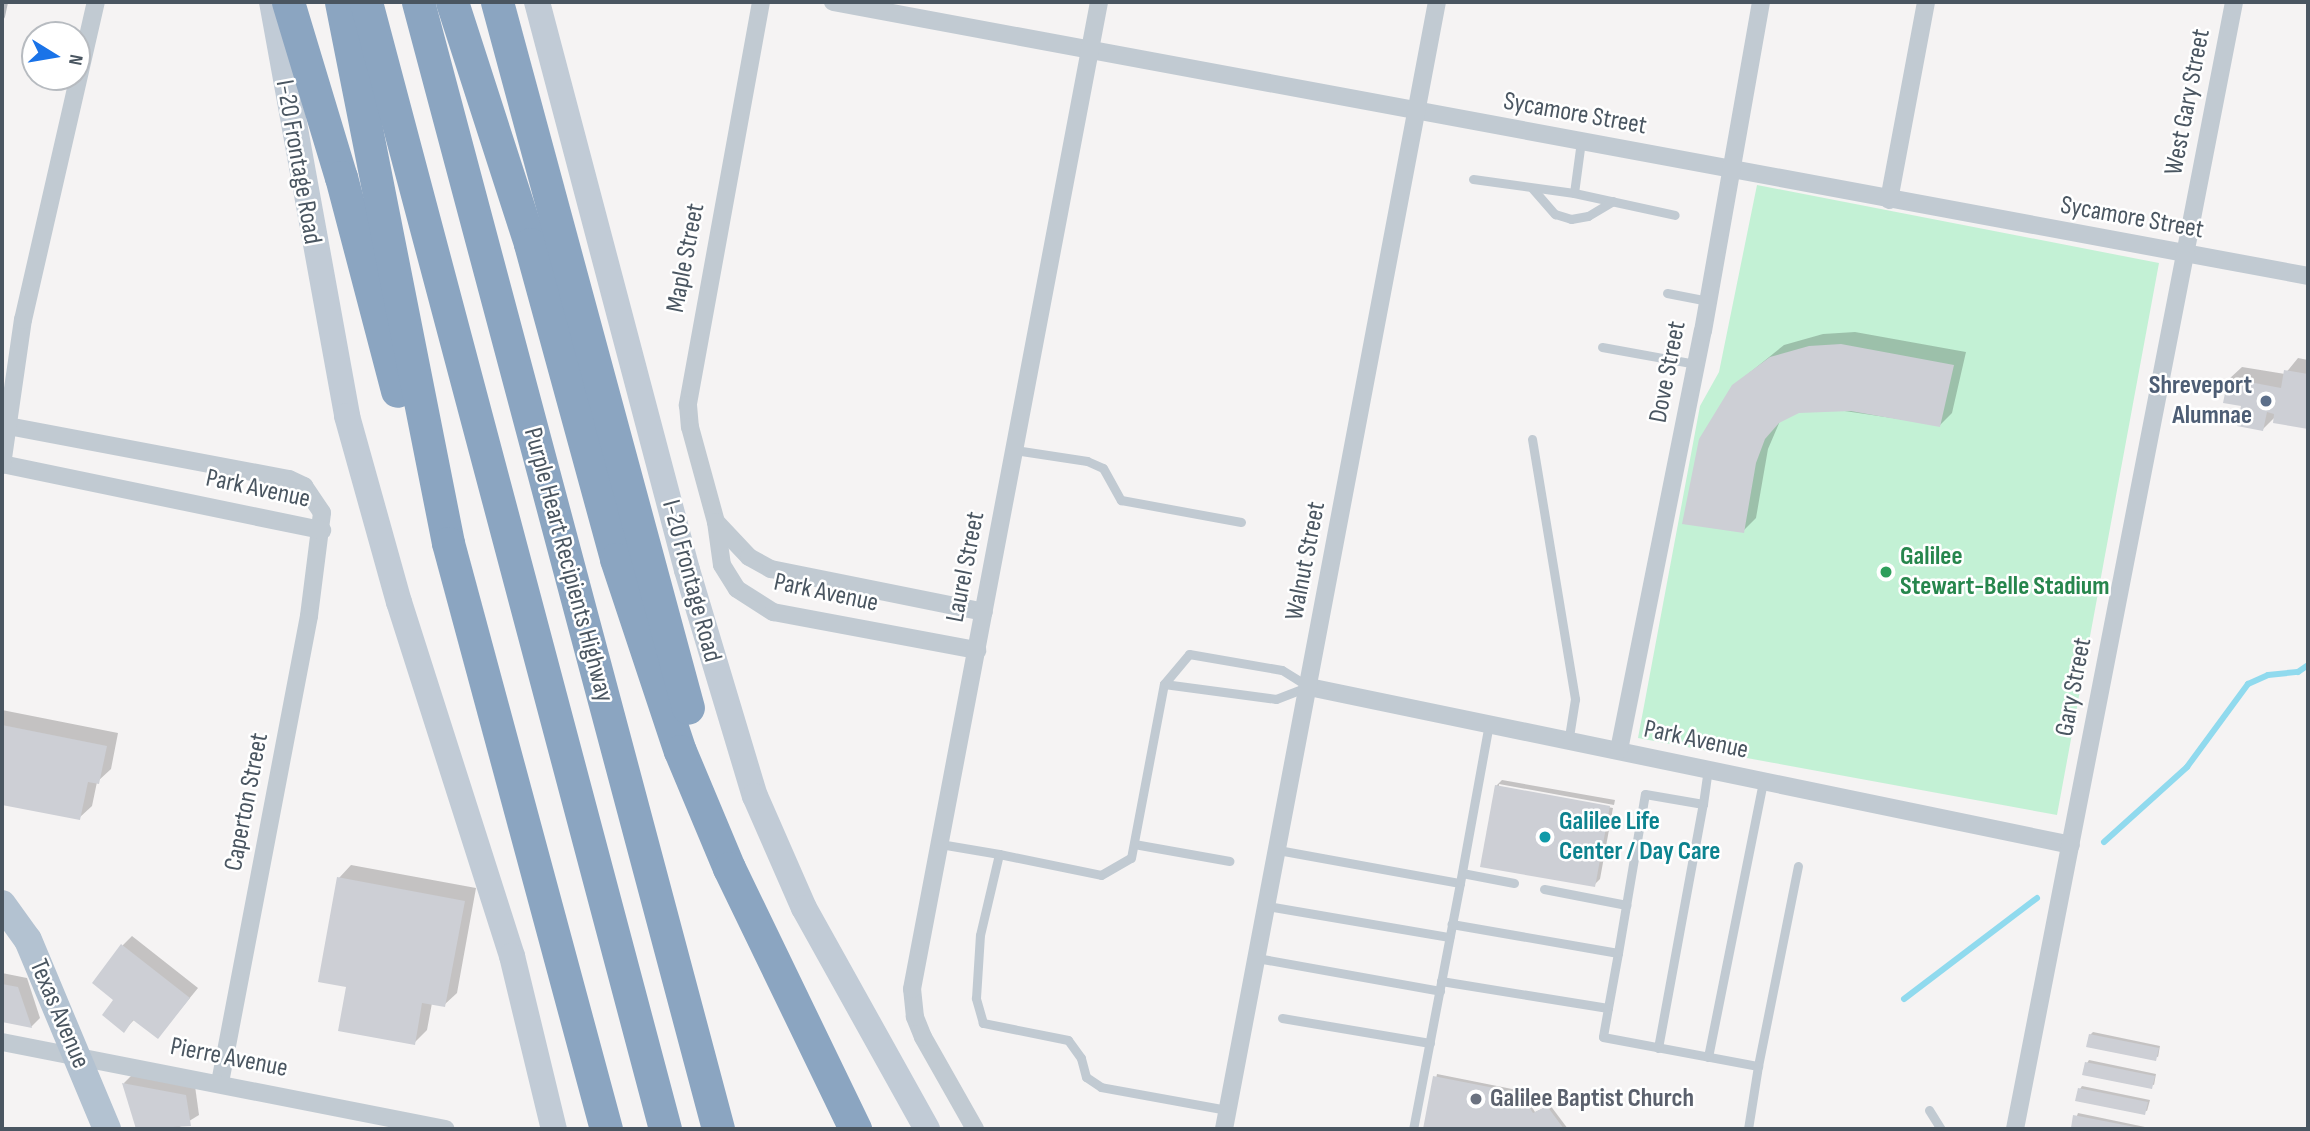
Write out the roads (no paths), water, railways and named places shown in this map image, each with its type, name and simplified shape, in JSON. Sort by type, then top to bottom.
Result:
[{"type":"highway","points":[[288,2],[341,177],[400,402],[448,543],[606,1129]]},
{"type":"highway","points":[[341,2],[448,543]]},
{"type":"highway","name":"Purple Heart Recipients Highway","points":[[366,2],[665,1129]]},
{"type":"highway","name":"Purple Heart Recipients Highway","points":[[418,2],[718,1129]]},
{"type":"highway","points":[[452,2],[530,244],[616,559],[663,700],[704,810],[855,1129]]},
{"type":"highway","points":[[497,2],[691,719],[771,952]]},
{"type":"main road","name":"I-20 Frontage Road","points":[[272,2],[347,416],[399,602],[512,956],[554,1129]]},
{"type":"main road","name":"I-20 Frontage Road","points":[[537,2],[688,569],[755,796],[804,908],[927,1129]]},
{"type":"main road","name":"Texas Avenue","points":[[2,904],[28,940],[107,1129]]},
{"type":"street","points":[[2,464],[23,320],[96,2]]},
{"type":"street","name":"Maple Street","points":[[716,522],[688,405],[761,2]]},
{"type":"street","name":"Sycamore Street","points":[[833,2],[1091,46],[1889,200],[2308,276]]},
{"type":"street","name":"Laurel Street","points":[[975,1129],[923,1037],[913,1008],[912,989],[1099,2]]},
{"type":"street","name":"Walnut Street","points":[[1224,1129],[1437,2]]},
{"type":"street","name":"Dove Street","points":[[1619,750],[1708,301],[1761,2]]},
{"type":"street","points":[[1889,200],[1926,2]]},
{"type":"street","name":"West Gary Street","points":[[2186,254],[2234,2]]},
{"type":"street","name":"Gary Street","points":[[2015,1129],[2186,254]]},
{"type":"street","name":"Park Avenue","points":[[2,464],[322,530],[315,498],[289,479],[8,426]]},
{"type":"street","name":"Park Avenue","points":[[716,522],[731,542],[771,569],[984,612]]},
{"type":"street","name":"Park Avenue","points":[[716,522],[722,565],[737,589],[760,606],[977,650]]},
{"type":"street","name":"Caperton Street","points":[[220,1083],[322,530]]},
{"type":"street","name":"Park Avenue","points":[[1309,687],[1569,737],[1708,771],[2071,845]]},
{"type":"street","name":"Pierre Avenue","points":[[2,1042],[446,1129]]},
{"type":"lane","points":[[1574,192],[1581,141]]},
{"type":"lane","points":[[1474,179],[1574,192],[1675,215]]},
{"type":"lane","points":[[1532,188],[1555,214],[1571,219],[1588,216],[1613,201]]},
{"type":"lane","points":[[1667,293],[1708,301]]},
{"type":"lane","points":[[1602,347],[1696,364]]},
{"type":"lane","points":[[1532,439],[1575,699],[1569,737]]},
{"type":"lane","points":[[1015,450],[1087,461],[1102,468],[1121,499],[1241,522]]},
{"type":"lane","name":"Park Avenue","points":[[1164,684],[1189,654],[1282,670],[1309,687]]},
{"type":"lane","points":[[940,844],[1101,875],[1131,858],[1164,684],[1276,699],[1309,687]]},
{"type":"lane","points":[[1413,1129],[1490,722]]},
{"type":"lane","points":[[1658,1048],[1708,771]]},
{"type":"lane","points":[[1708,1057],[1763,782]]},
{"type":"lane","points":[[1703,804],[1645,794],[1603,1037],[1758,1066]]},
{"type":"lane","points":[[1134,844],[1228,861]]},
{"type":"lane","points":[[1278,850],[1461,878],[1514,883]]},
{"type":"lane","points":[[999,854],[980,935],[976,999],[984,1023],[1068,1040],[1081,1058],[1086,1077],[1101,1087],[1227,1110]]},
{"type":"lane","points":[[1748,1129],[1798,866]]},
{"type":"lane","points":[[1544,889],[1626,905]]},
{"type":"lane","points":[[1267,906],[1449,937]]},
{"type":"lane","points":[[1452,924],[1618,953]]},
{"type":"lane","points":[[1257,958],[1608,1008]]},
{"type":"lane","points":[[1282,1018],[1430,1043]]},
{"type":"lane","points":[[1929,1110],[1941,1129]]},
{"type":"waterway","points":[[2104,842],[2187,767],[2248,684],[2268,675],[2298,672],[2308,665]]},
{"type":"waterway","points":[[1904,999],[2037,898]]},
{"type":"railway","points":[[2,16],[5,2]]},
{"type":"place","name":"Shreveport Alumnae","points":[[2266,401]]},
{"type":"place","name":"Galilee Stewart-Belle Stadium","points":[[1886,572]]},
{"type":"place","name":"Galilee Life Center / Day Care","points":[[1545,837]]},
{"type":"place","name":"Galilee Baptist Church","points":[[1476,1099]]}]
